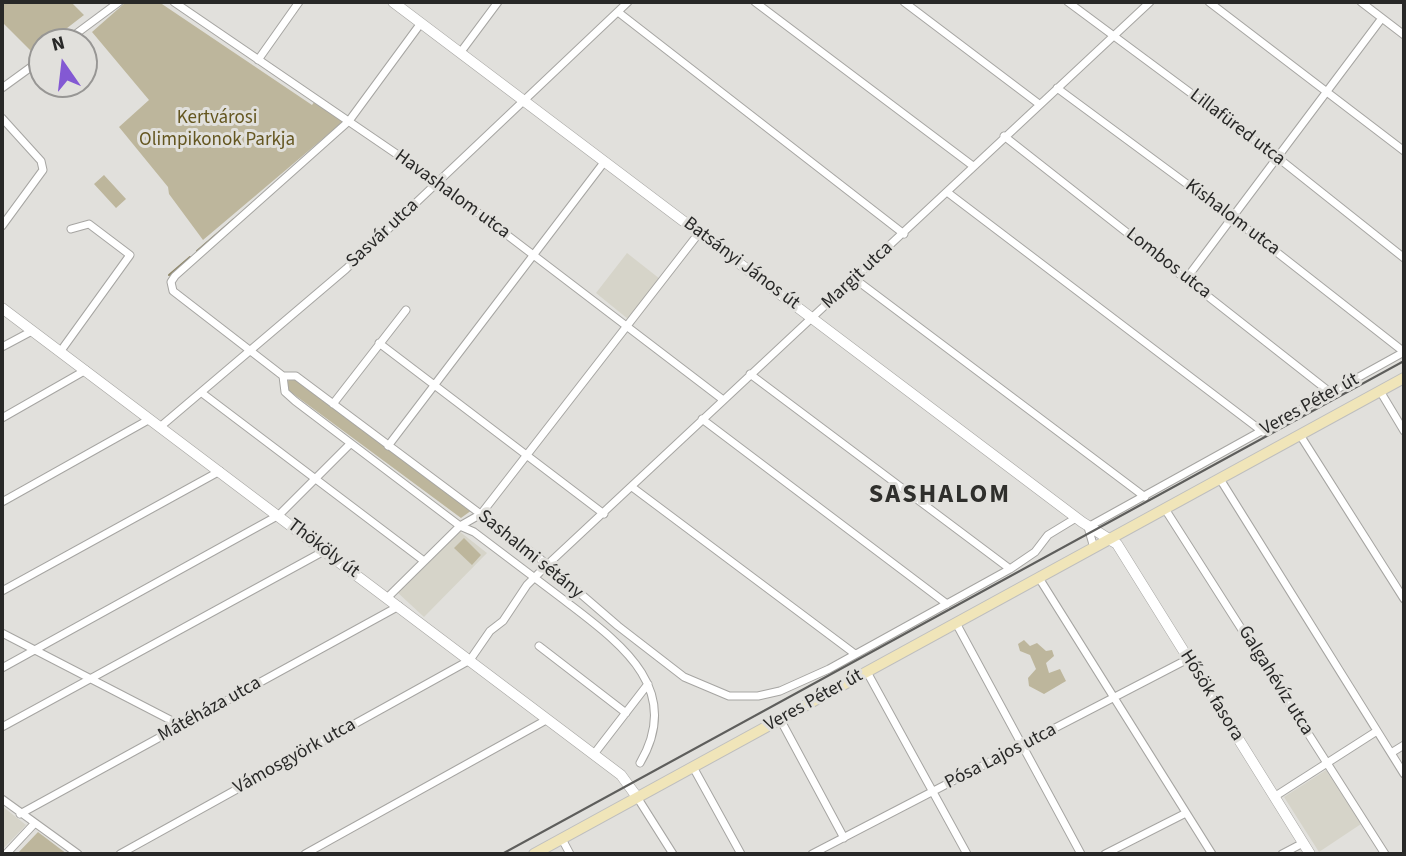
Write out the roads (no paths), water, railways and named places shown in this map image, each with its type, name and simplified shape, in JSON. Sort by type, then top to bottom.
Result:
[{"type":"main road","name":"Veres Péter út","points":[[534,854],[1404,378]]},
{"type":"street","points":[[84,28],[119,2]]},
{"type":"street","name":"Havashalom utca","points":[[174,2],[439,183],[722,399]]},
{"type":"street","points":[[258,60],[299,2]]},
{"type":"street","name":"Batsányi János út","points":[[393,2],[1088,527],[1110,539]]},
{"type":"street","points":[[460,53],[498,2]]},
{"type":"street","name":"Sasvár utca","points":[[160,427],[439,183],[628,2]]},
{"type":"street","points":[[755,2],[974,166]]},
{"type":"street","points":[[904,2],[1039,104]]},
{"type":"street","name":"Lillafüred utca","points":[[1068,2],[1277,157],[1404,258]]},
{"type":"street","name":"Margit utca","points":[[470,660],[546,566],[1150,2]]},
{"type":"street","points":[[1209,2],[1404,151]]},
{"type":"street","points":[[1361,2],[1404,35]]},
{"type":"street","points":[[618,12],[904,233]]},
{"type":"street","points":[[1186,279],[1382,18]]},
{"type":"street","points":[[349,121],[421,23]]},
{"type":"street","points":[[2,88],[28,69]]},
{"type":"street","name":"Kishalom utca","points":[[1057,88],[1233,218],[1404,352]]},
{"type":"street","points":[[2,118],[41,161],[41,172],[2,226]]},
{"type":"street","name":"Sashalmi sétány","points":[[349,121],[172,280],[173,291],[283,376],[296,376],[481,514],[684,677],[710,691],[746,697],[790,688]]},
{"type":"street","name":"Lombos utca","points":[[1004,136],[1331,393]]},
{"type":"street","points":[[388,446],[605,161]]},
{"type":"street","points":[[947,192],[1263,432]]},
{"type":"street","points":[[60,352],[128,261],[128,252],[89,224],[71,229]]},
{"type":"street","points":[[387,598],[460,526],[481,514],[699,233]]},
{"type":"street","points":[[855,279],[1145,497]]},
{"type":"street","name":"Thököly út","points":[[2,308],[594,754],[627,781],[637,797]]},
{"type":"street","points":[[333,404],[406,310]]},
{"type":"street","points":[[2,348],[32,331]]},
{"type":"street","points":[[379,343],[604,514]]},
{"type":"street","name":"Veres Péter út","points":[[1088,527],[1404,352]]},
{"type":"street","points":[[2,418],[86,370]]},
{"type":"street","points":[[750,374],[1010,569]]},
{"type":"street","name":"Sashalmi sétány","points":[[283,376],[285,392],[349,445],[460,526],[474,532],[610,636],[632,657],[649,684]]},
{"type":"street","points":[[1380,391],[1404,430]]},
{"type":"street","points":[[202,393],[424,561]]},
{"type":"street","points":[[2,502],[150,419]]},
{"type":"street","points":[[702,419],[947,604]]},
{"type":"street","points":[[1300,435],[1404,599]]},
{"type":"street","points":[[2,668],[279,515],[349,445]]},
{"type":"street","points":[[2,591],[220,471]]},
{"type":"street","points":[[1220,479],[1404,774]]},
{"type":"street","points":[[632,487],[855,654]]},
{"type":"street","name":"Galgahévíz utca","points":[[1165,509],[1385,854]]},
{"type":"street","name":"Veres Péter út","points":[[790,688],[1010,569],[1035,552],[1048,535],[1076,518]]},
{"type":"street","points":[[1088,527],[1094,548]]},
{"type":"street","name":"Hősök fasora","points":[[1110,539],[1118,546],[1310,854]]},
{"type":"street","points":[[2,727],[326,550]]},
{"type":"street","points":[[1039,578],[1212,854]]},
{"type":"street","name":"Mátéháza utca","points":[[20,814],[399,607]]},
{"type":"street","points":[[956,624],[1081,854]]},
{"type":"street","points":[[610,636],[618,626]]},
{"type":"street","points":[[2,633],[182,726]]},
{"type":"street","points":[[539,646],[626,713]]},
{"type":"street","name":"Pósa Lajos utca","points":[[812,854],[1188,659]]},
{"type":"street","name":"Vámosgyörk utca","points":[[120,854],[470,660]]},
{"type":"street","points":[[867,672],[967,854]]},
{"type":"street","points":[[594,754],[649,684]]},
{"type":"street","points":[[640,763],[652,731],[653,706],[649,684]]},
{"type":"street","points":[[305,854],[548,719]]},
{"type":"street","points":[[780,719],[844,838]]},
{"type":"street","points":[[1274,797],[1377,731]]},
{"type":"street","points":[[1391,753],[1404,745]]},
{"type":"street","points":[[692,767],[741,854]]},
{"type":"street","points":[[637,797],[673,854]]},
{"type":"street","points":[[2,799],[78,854]]},
{"type":"street","points":[[1105,854],[1186,813]]},
{"type":"street","points":[[6,854],[34,824]]},
{"type":"street","points":[[562,839],[570,854]]},
{"type":"street","points":[[1282,854],[1303,843]]},
{"type":"waterway","points":[[197,251],[234,219]]},
{"type":"waterway","points":[[169,275],[190,257]]},
{"type":"tram line","points":[[502,854],[1404,361]]},
{"type":"district","name":"SASHALOM","points":[[940,496]]},
{"type":"park label","name":"Kertvárosi Olimpikonok Parkja","points":[[217,130]]}]
